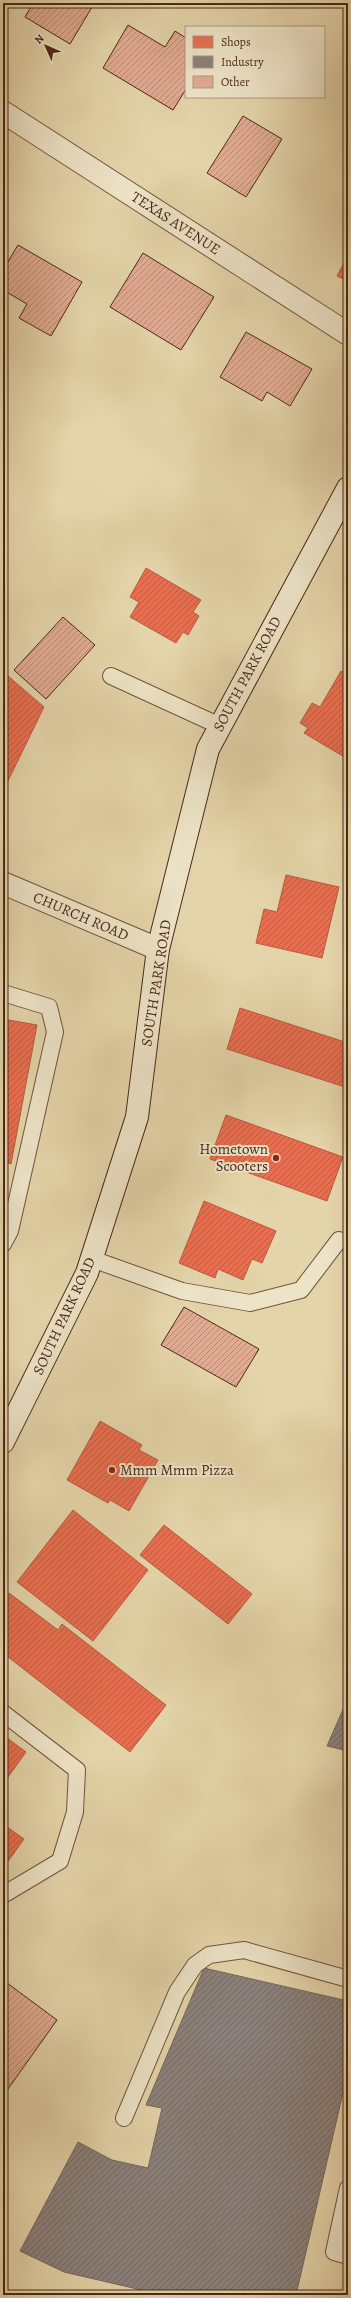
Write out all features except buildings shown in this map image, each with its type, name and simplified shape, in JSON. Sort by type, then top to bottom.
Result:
[{"type":"main road","name":"TEXAS AVENUE","points":[[3,112],[348,334]]},
{"type":"main road","name":"SOUTH PARK ROAD","points":[[3,1442],[87,1273],[137,1117],[158,949],[208,749],[348,488]]},
{"type":"main road","name":"CHURCH ROAD","points":[[3,883],[158,949]]},
{"type":"lane","points":[[111,676],[220,726]]},
{"type":"lane","points":[[3,993],[49,1007],[55,1032],[10,1231],[3,1244]]},
{"type":"lane","points":[[92,1260],[182,1291],[250,1303],[301,1290],[339,1240]]},
{"type":"lane","points":[[3,1714],[76,1770],[75,1812],[60,1862],[3,1895]]},
{"type":"lane","points":[[124,2118],[177,1992],[195,1965],[209,1955],[244,1950],[348,1979]]},
{"type":"lane","points":[[348,2188],[334,2252],[348,2256]]},
{"type":"place","name":"Hometown Scooters","points":[[276,1158]]},
{"type":"place","name":"Mmm Mmm Pizza","points":[[112,1470]]}]
